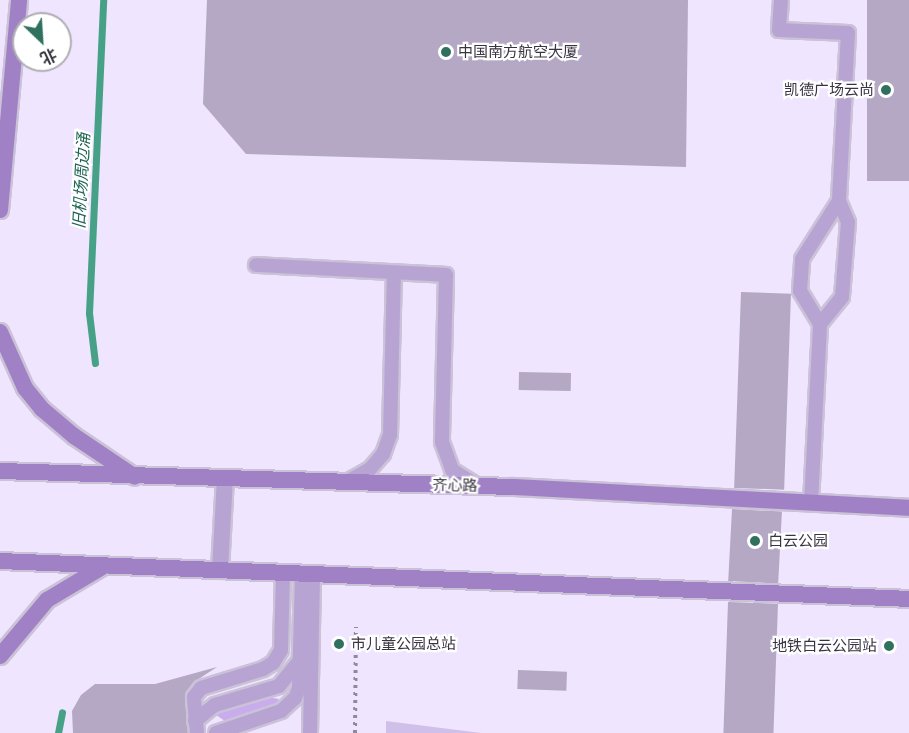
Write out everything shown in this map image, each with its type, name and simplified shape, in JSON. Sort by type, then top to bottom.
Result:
[{"type":"main road","points":[[0,210],[19,0]]},
{"type":"main road","points":[[0,332],[25,388],[42,409],[74,436],[136,477]]},
{"type":"main road","name":"齐心路","points":[[0,471],[478,486],[909,508]]},
{"type":"main road","points":[[0,561],[909,599]]},
{"type":"main road","points":[[0,656],[47,600],[107,565]]},
{"type":"street","points":[[220,570],[225,479]]},
{"type":"lane","points":[[781,0],[779,30],[848,33],[839,201],[848,222],[842,297],[820,324]]},
{"type":"lane","points":[[811,502],[820,324],[800,291],[802,260],[839,201]]},
{"type":"lane","points":[[256,265],[446,275],[442,442],[452,470],[478,486]]},
{"type":"lane","points":[[345,483],[370,469],[383,454],[390,435],[394,273]]},
{"type":"lane","points":[[196,727],[194,697],[201,688],[263,669],[273,663],[281,650],[283,573]]},
{"type":"lane","points":[[216,733],[289,705],[299,688],[308,574]]},
{"type":"lane","points":[[308,574],[310,733]]},
{"type":"lane","points":[[196,727],[215,705],[286,682],[300,659]]},
{"type":"path","points":[[355,733],[356,627]]},
{"type":"shaded area","points":[[267,697],[279,699],[275,705],[225,721],[213,713]]},
{"type":"shaded area","points":[[386,721],[481,733],[386,733]]},
{"type":"building","name":"中国南方航空大厦","points":[[207,0],[688,0],[686,167],[246,154],[203,104]]},
{"type":"building","name":"凯德广场云尚","points":[[867,0],[909,0],[909,181],[867,181]]},
{"type":"building","points":[[741,292],[791,294],[784,490],[734,488]]},
{"type":"building","points":[[519,372],[571,373],[571,391],[519,390]]},
{"type":"building","points":[[732,509],[782,512],[778,584],[728,581]]},
{"type":"building","points":[[728,602],[778,604],[773,733],[723,733]]},
{"type":"building","points":[[217,667],[194,682],[185,695],[188,733],[73,733],[72,711],[81,695],[95,684],[155,684]]},
{"type":"building","points":[[518,670],[567,672],[566,691],[517,689]]},
{"type":"waterway","name":"旧机场周边涌","points":[[95,363],[89,313],[103,0]]},
{"type":"waterway","name":"旧机场周边涌","points":[[58,733],[62,712]]},
{"type":"place","name":"中国南方航空大厦","points":[[446,52]]},
{"type":"place","name":"凯德广场云尚","points":[[886,90]]},
{"type":"place","name":"白云公园","points":[[755,541]]},
{"type":"place","name":"市儿童公园总站","points":[[339,644]]},
{"type":"place","name":"地铁白云公园站","points":[[889,646]]}]
